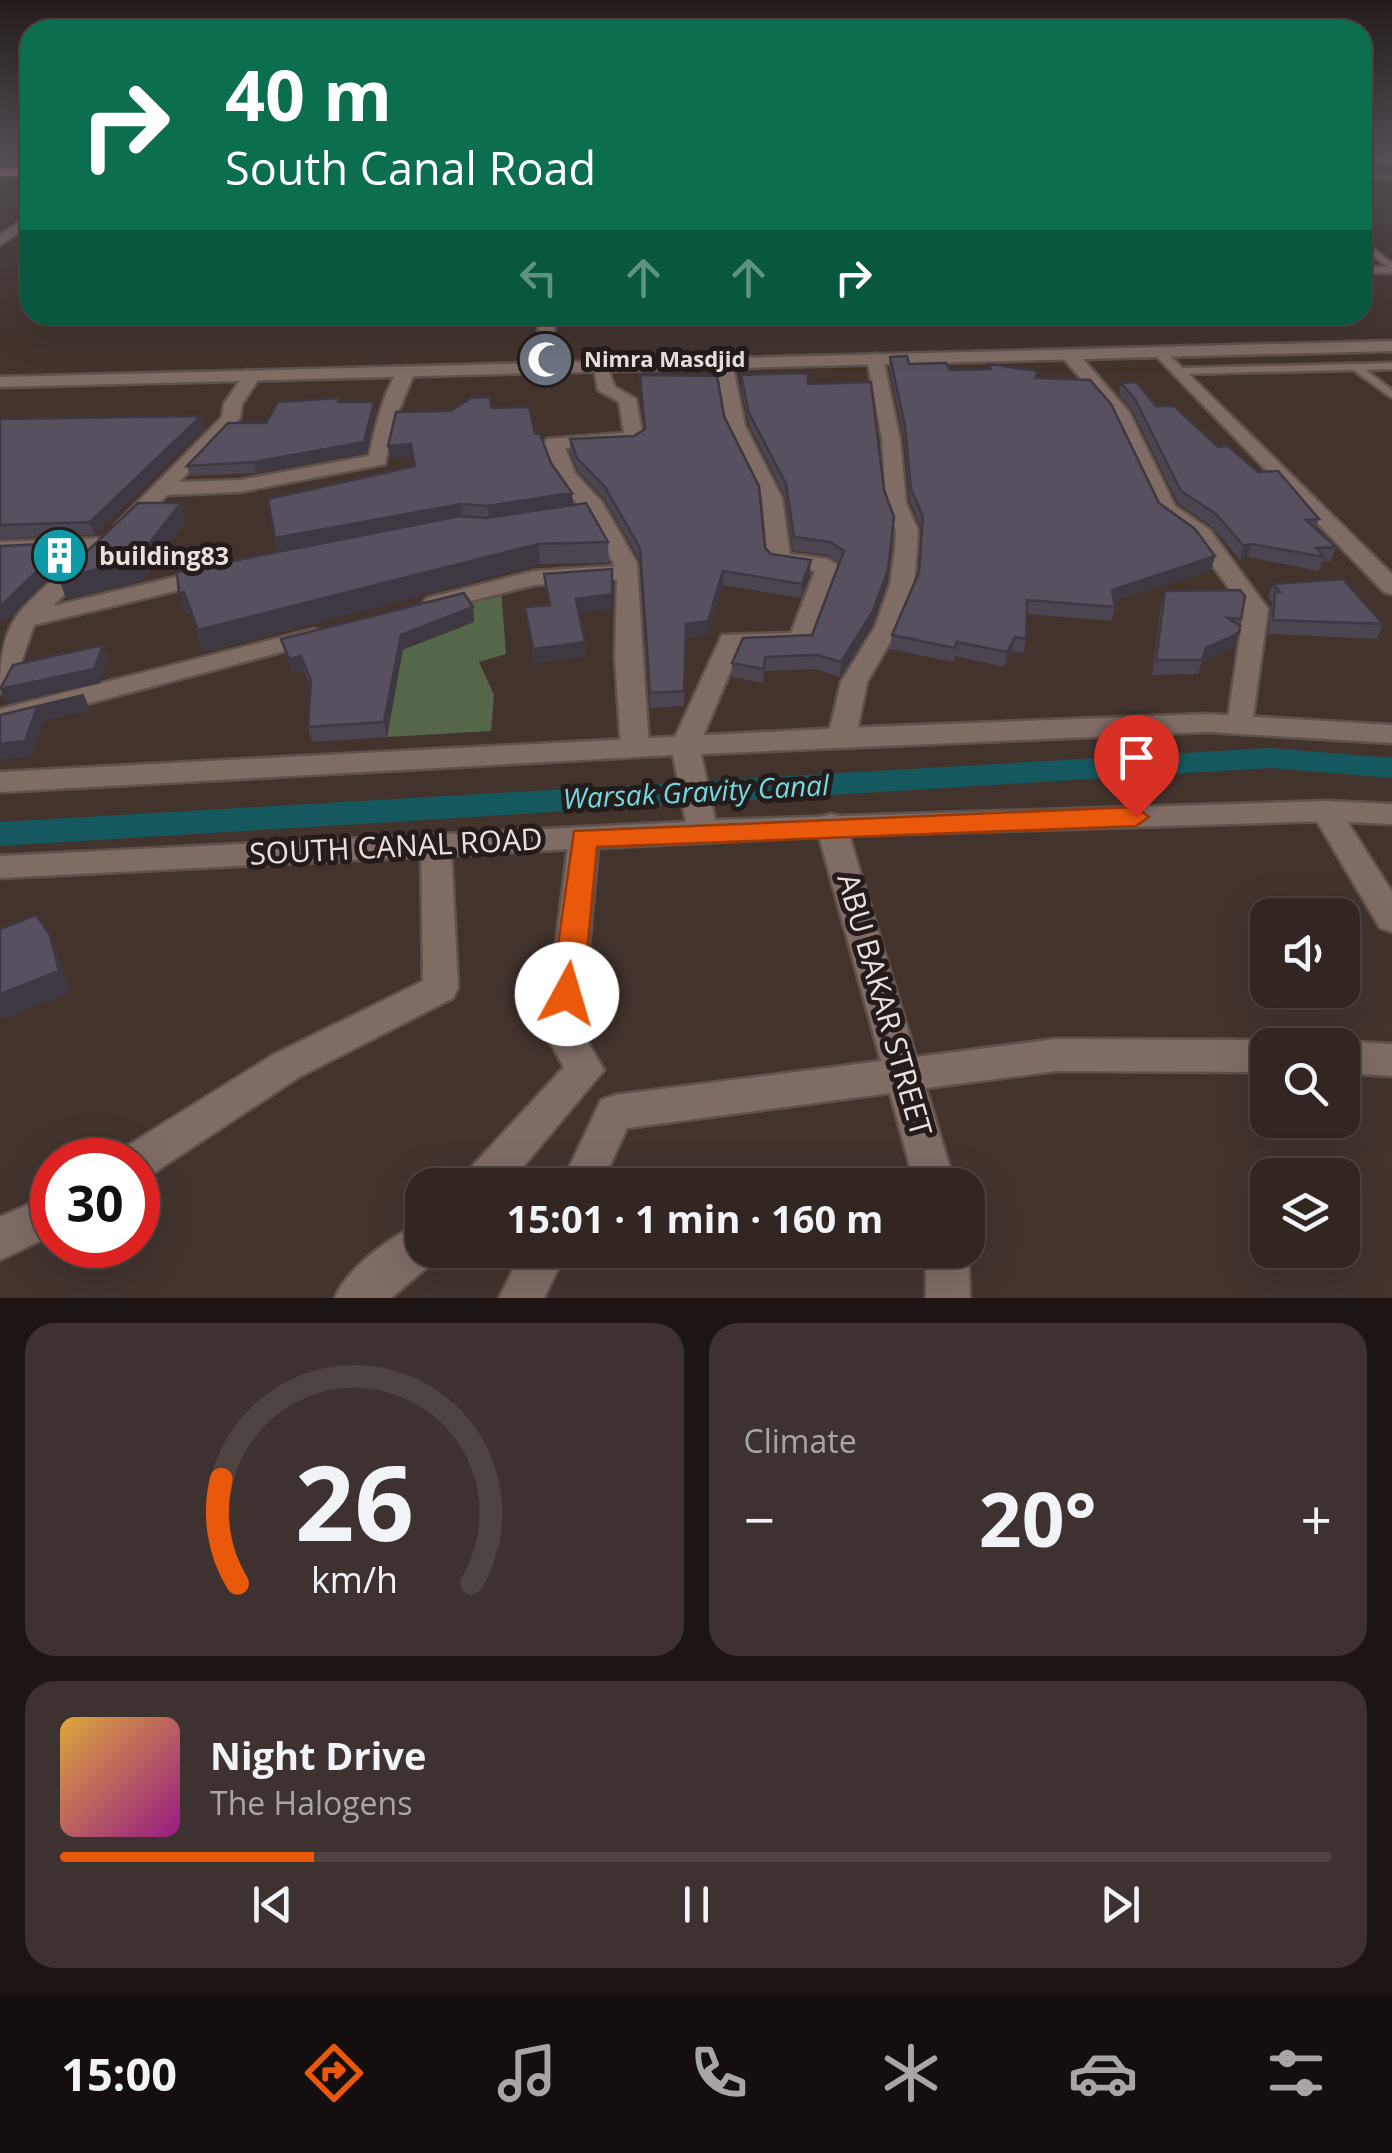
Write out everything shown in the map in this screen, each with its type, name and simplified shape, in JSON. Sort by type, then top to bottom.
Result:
[{"type":"street","points":[[544,368],[546,325]]},
{"type":"street","points":[[0,382],[1392,346]]},
{"type":"street","points":[[1160,352],[1392,586]]},
{"type":"street","points":[[1069,354],[1120,412],[1166,510],[1202,535],[1256,608],[1241,725]]},
{"type":"street","points":[[842,737],[854,682],[887,627],[902,584],[906,548],[875,358]]},
{"type":"street","points":[[703,832],[685,746],[731,640],[800,641],[828,566],[779,559],[772,498],[736,426],[724,362]]},
{"type":"street","points":[[599,366],[607,390],[627,399],[634,438],[554,442],[559,469],[592,502],[620,550],[627,572],[635,748]]},
{"type":"street","points":[[165,489],[240,486],[378,460],[386,420],[406,371]]},
{"type":"street","points":[[0,685],[24,620],[165,489],[231,418],[233,404],[253,374]]},
{"type":"street","points":[[196,418],[231,418]]},
{"type":"street","points":[[528,523],[587,513],[592,502]]},
{"type":"street","points":[[0,549],[104,545]]},
{"type":"street","points":[[24,620],[231,572]]},
{"type":"street","points":[[412,609],[534,578],[627,572]]},
{"type":"street","points":[[0,718],[119,691],[200,664],[339,629]]},
{"type":"street","points":[[0,782],[842,737],[1241,725],[1392,734]]},
{"type":"street","points":[[1326,811],[1392,919]]},
{"type":"street","name":"SOUTH CANAL ROAD","points":[[0,868],[831,825],[1326,811],[1392,814]]},
{"type":"street","name":"ABU BAKAR STREET","points":[[831,825],[930,1168]]},
{"type":"street","points":[[497,1168],[585,1070],[563,1033],[584,838]]},
{"type":"street","points":[[160,1147],[286,1066],[441,988],[436,845]]},
{"type":"street","points":[[590,1168],[615,1112],[1056,1055],[1250,1056]]},
{"type":"street","points":[[1360,1058],[1392,1060]]},
{"type":"street","points":[[0,1239],[30,1225]]},
{"type":"street","points":[[357,1298],[405,1258]]},
{"type":"street","points":[[521,1298],[537,1268]]},
{"type":"street","points":[[947,1268],[948,1298]]},
{"type":"lane","points":[[1372,251],[1392,269]]},
{"type":"lane","points":[[1180,371],[1392,366]]},
{"type":"lane","points":[[1356,367],[1392,395]]},
{"type":"green space","points":[[501,587],[506,654],[479,662],[494,695],[491,731],[387,737],[396,684],[346,672],[474,622],[464,593]]},
{"type":"building","points":[[907,356],[909,364],[946,363],[950,370],[991,369],[989,364],[1038,371],[1035,378],[1090,380],[1111,404],[1159,503],[1195,529],[1215,556],[1112,590],[1115,607],[1027,600],[1026,639],[1015,637],[1007,652],[957,642],[955,648],[892,635],[919,572],[923,517],[911,489],[905,426],[890,357]]},
{"type":"building","points":[[808,373],[808,384],[871,382],[884,490],[894,517],[888,570],[873,611],[841,662],[817,655],[765,657],[764,669],[732,663],[743,638],[812,635],[844,551],[830,542],[794,537],[786,484],[749,413],[741,375]]},
{"type":"building","points":[[640,375],[717,376],[724,416],[759,486],[765,548],[771,554],[811,560],[802,584],[723,571],[708,621],[686,624],[684,691],[650,693],[640,548],[605,487],[577,458],[570,439],[634,436],[645,429]]},
{"type":"building","points":[[1136,382],[1156,406],[1174,406],[1218,447],[1228,446],[1258,472],[1278,471],[1319,519],[1306,520],[1336,547],[1316,548],[1324,557],[1252,544],[1244,546],[1216,514],[1181,491],[1135,399],[1121,383]]},
{"type":"building","points":[[490,397],[491,408],[529,407],[535,434],[540,434],[551,463],[572,493],[487,506],[461,504],[275,538],[268,499],[415,466],[411,444],[388,446],[396,412],[451,411],[471,398]]},
{"type":"building","points":[[339,398],[338,402],[374,402],[364,442],[254,462],[187,466],[228,423],[266,423],[278,402]]},
{"type":"building","points":[[201,416],[90,522],[0,525],[0,419]]},
{"type":"building","points":[[138,503],[181,503],[135,561],[59,578]]},
{"type":"building","points":[[586,503],[608,542],[538,544],[198,630],[184,592],[179,593],[177,572],[460,516],[487,518]]},
{"type":"building","points":[[66,543],[2,605],[0,606],[0,546]]},
{"type":"building","points":[[612,569],[612,594],[576,599],[585,642],[533,649],[525,607],[550,605],[544,574]]},
{"type":"building","points":[[1343,579],[1383,624],[1273,620],[1275,592],[1280,592],[1273,584]]},
{"type":"building","points":[[1240,590],[1245,596],[1241,619],[1228,618],[1240,626],[1239,633],[1206,648],[1202,660],[1156,660],[1165,591]]},
{"type":"building","points":[[464,593],[473,607],[401,635],[384,722],[308,727],[311,681],[301,656],[289,659],[281,639]]},
{"type":"building","points":[[103,645],[94,669],[0,689],[13,665]]},
{"type":"building","points":[[84,695],[37,707],[25,741],[0,744],[0,715]]},
{"type":"building","points":[[36,915],[50,935],[59,971],[0,994],[0,929]]},
{"type":"waterway","name":"Warsak Gravity Canal","points":[[0,834],[1270,758],[1392,768]]},
{"type":"place","name":"Nimra Masdjid","points":[[545,359]]},
{"type":"place","name":"building83","points":[[60,556]]},
{"type":"route","points":[[567,994],[584,838],[831,825],[1136,817]]}]
